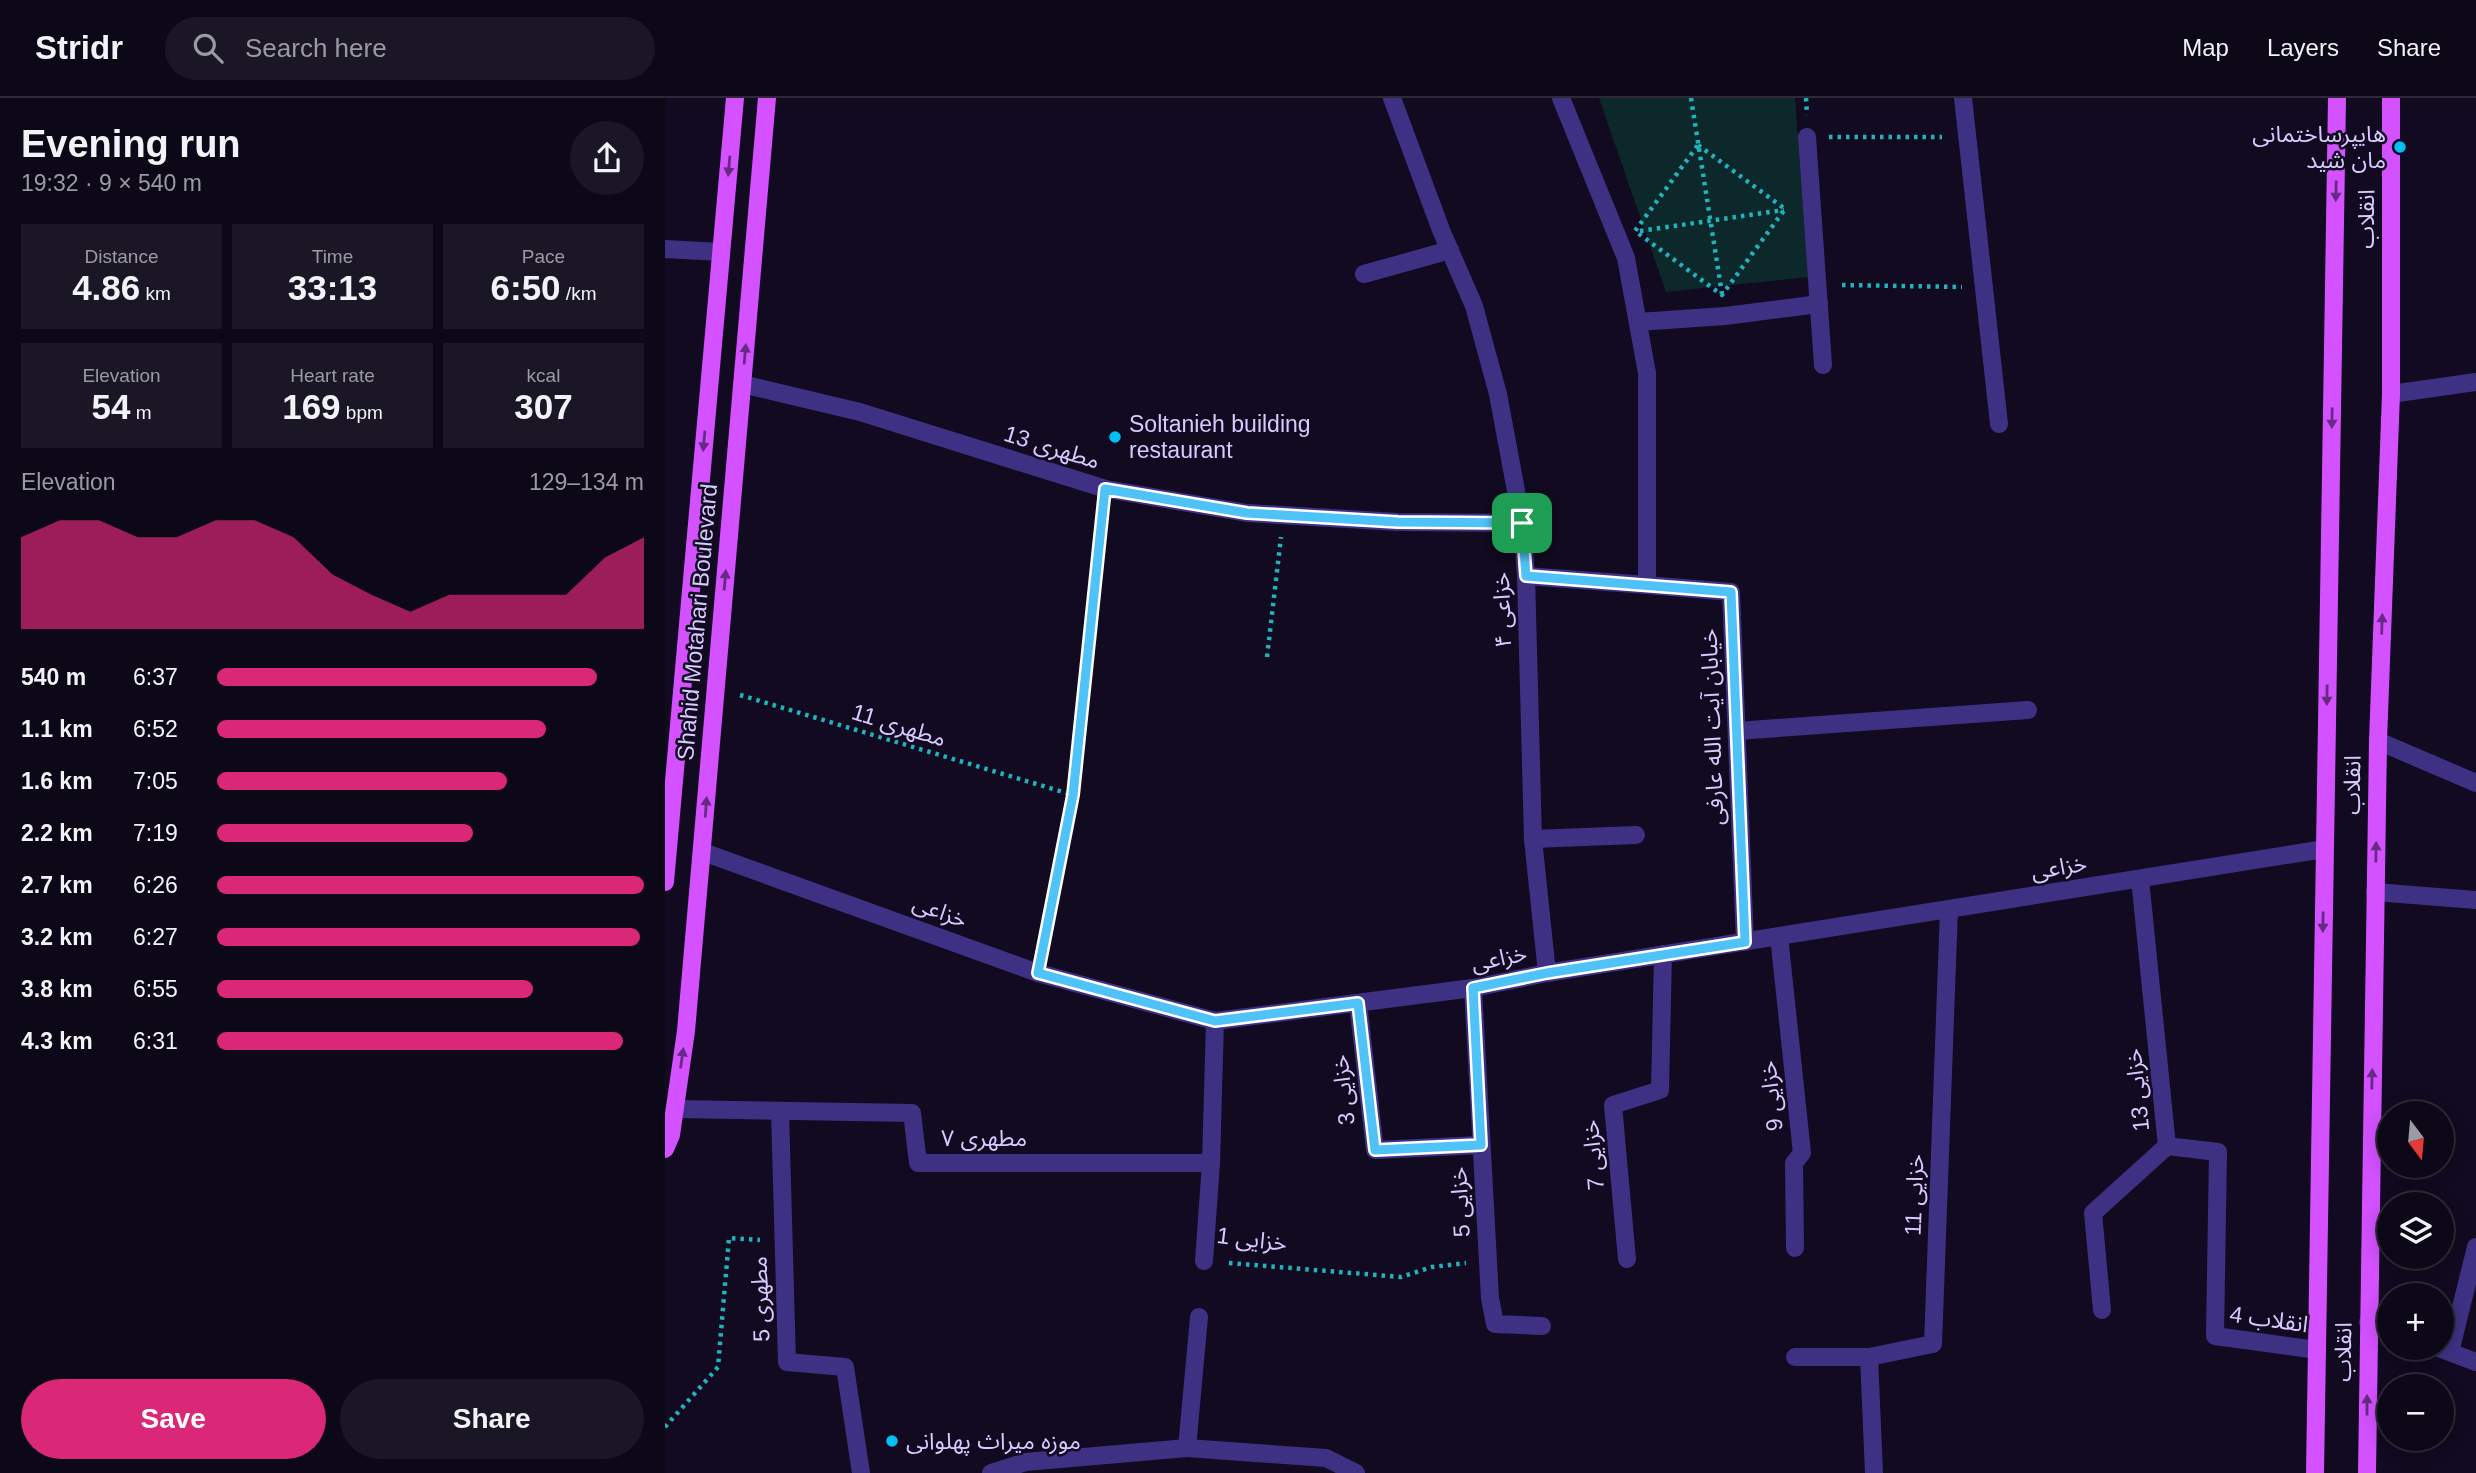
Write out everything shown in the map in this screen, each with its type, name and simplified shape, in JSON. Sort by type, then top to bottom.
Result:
[{"type":"main road","name":"Shahid Motahari Boulevard","points":[[665,882],[735,98]]},
{"type":"main road","name":"Shahid Motahari Boulevard","points":[[665,1149],[671,1135],[686,1031],[767,98]]},
{"type":"main road","name":"انقلاب","points":[[2315,1473],[2337,98]]},
{"type":"main road","name":"انقلاب","points":[[2367,1473],[2378,741],[2391,394],[2391,98]]},
{"type":"street","name":"خزاعی ۴","points":[[1392,98],[1474,306],[1498,394],[1522,523],[1526,576],[1533,839],[1547,973]]},
{"type":"street","points":[[1526,576],[1647,586],[1647,373],[1626,258],[1561,98]]},
{"type":"street","points":[[1963,98],[1999,424]]},
{"type":"street","points":[[1807,137],[1823,365]]},
{"type":"street","points":[[665,249],[721,252]]},
{"type":"street","points":[[1364,274],[1450,250]]},
{"type":"street","points":[[1638,322],[1725,316],[1819,304]]},
{"type":"street","points":[[2391,394],[2476,382]]},
{"type":"street","name":"مطهری 13","points":[[742,384],[860,412],[1105,489],[1247,513],[1398,522],[1522,523]]},
{"type":"street","name":"خیابان آیت الله عارفی","points":[[1647,586],[1731,592],[1745,942]]},
{"type":"street","points":[[1737,732],[2028,710]]},
{"type":"street","points":[[2378,741],[2476,783]]},
{"type":"street","points":[[1533,839],[1636,835]]},
{"type":"street","name":"خزاعی","points":[[703,852],[1038,973],[1215,1021],[1473,988],[1663,954],[2324,849]]},
{"type":"street","name":"خزایی 13","points":[[2140,878],[2168,1146],[2218,1152],[2215,1336]]},
{"type":"street","points":[[2375,892],[2476,900]]},
{"type":"street","name":"خزایی 11","points":[[1795,1357],[1869,1357],[1933,1344],[1949,909]]},
{"type":"street","name":"خزایی 9","points":[[1779,936],[1802,1153],[1794,1163],[1795,1248]]},
{"type":"street","name":"خزایی 7","points":[[1627,1259],[1613,1105],[1660,1090],[1663,954]]},
{"type":"street","name":"خزایی 5","points":[[1473,988],[1490,1297],[1496,1324],[1542,1326]]},
{"type":"street","name":"خزایی 3","points":[[1358,1003],[1375,1150],[1481,1145]]},
{"type":"street","name":"خزایی 1","points":[[1204,1261],[1211,1163],[1215,1021]]},
{"type":"street","name":"مطهری ۷","points":[[675,1109],[912,1113],[918,1163],[1211,1163]]},
{"type":"street","name":"مطهری 5","points":[[780,1111],[787,1362],[845,1367],[861,1473]]},
{"type":"street","points":[[2102,1310],[2093,1213],[2168,1146]]},
{"type":"street","points":[[2454,1318],[2476,1247]]},
{"type":"street","points":[[1187,1448],[1199,1317]]},
{"type":"street","points":[[2368,1322],[2377,1325]]},
{"type":"street","name":"انقلاب 4","points":[[2215,1336],[2317,1350]]},
{"type":"street","points":[[2454,1354],[2476,1362]]},
{"type":"street","points":[[1869,1357],[1874,1473]]},
{"type":"street","points":[[991,1473],[1026,1462],[1187,1448],[1326,1458],[1356,1473]]},
{"type":"path","points":[[1691,98],[1725,316]]},
{"type":"path","points":[[1807,137],[1968,137]]},
{"type":"path","points":[[1635,232],[1698,145]]},
{"type":"path","points":[[1698,145],[1785,209]]},
{"type":"path","points":[[1616,233],[1785,209]]},
{"type":"path","points":[[1722,295],[1785,209]]},
{"type":"path","points":[[1635,232],[1722,295]]},
{"type":"path","points":[[1818,285],[1984,287]]},
{"type":"path","points":[[1038,973],[1073,795],[1105,489]]},
{"type":"path","points":[[1266,657],[1283,515]]},
{"type":"path","name":"مطهری 11","points":[[716,688],[1073,795]]},
{"type":"path","points":[[665,1427],[718,1367],[729,1238],[782,1242]]},
{"type":"path","name":"خزایی 1","points":[[1204,1261],[1401,1277],[1432,1267],[1487,1260]]},
{"type":"green space","points":[[1599,98],[1795,98],[1808,277],[1666,292]]},
{"type":"place","name":"هایپرساختمانی مان شید","points":[[2400,147]]},
{"type":"place","name":"Soltanieh building restaurant","points":[[1115,437]]},
{"type":"place","name":"موزه میراث پهلوانی","points":[[892,1441]]},
{"type":"route","points":[[1105,489],[1247,513],[1398,522],[1522,523],[1526,576],[1731,592],[1745,942],[1547,973],[1473,988],[1481,1145],[1375,1150],[1358,1003],[1215,1021],[1038,973],[1073,795],[1105,489]]}]
